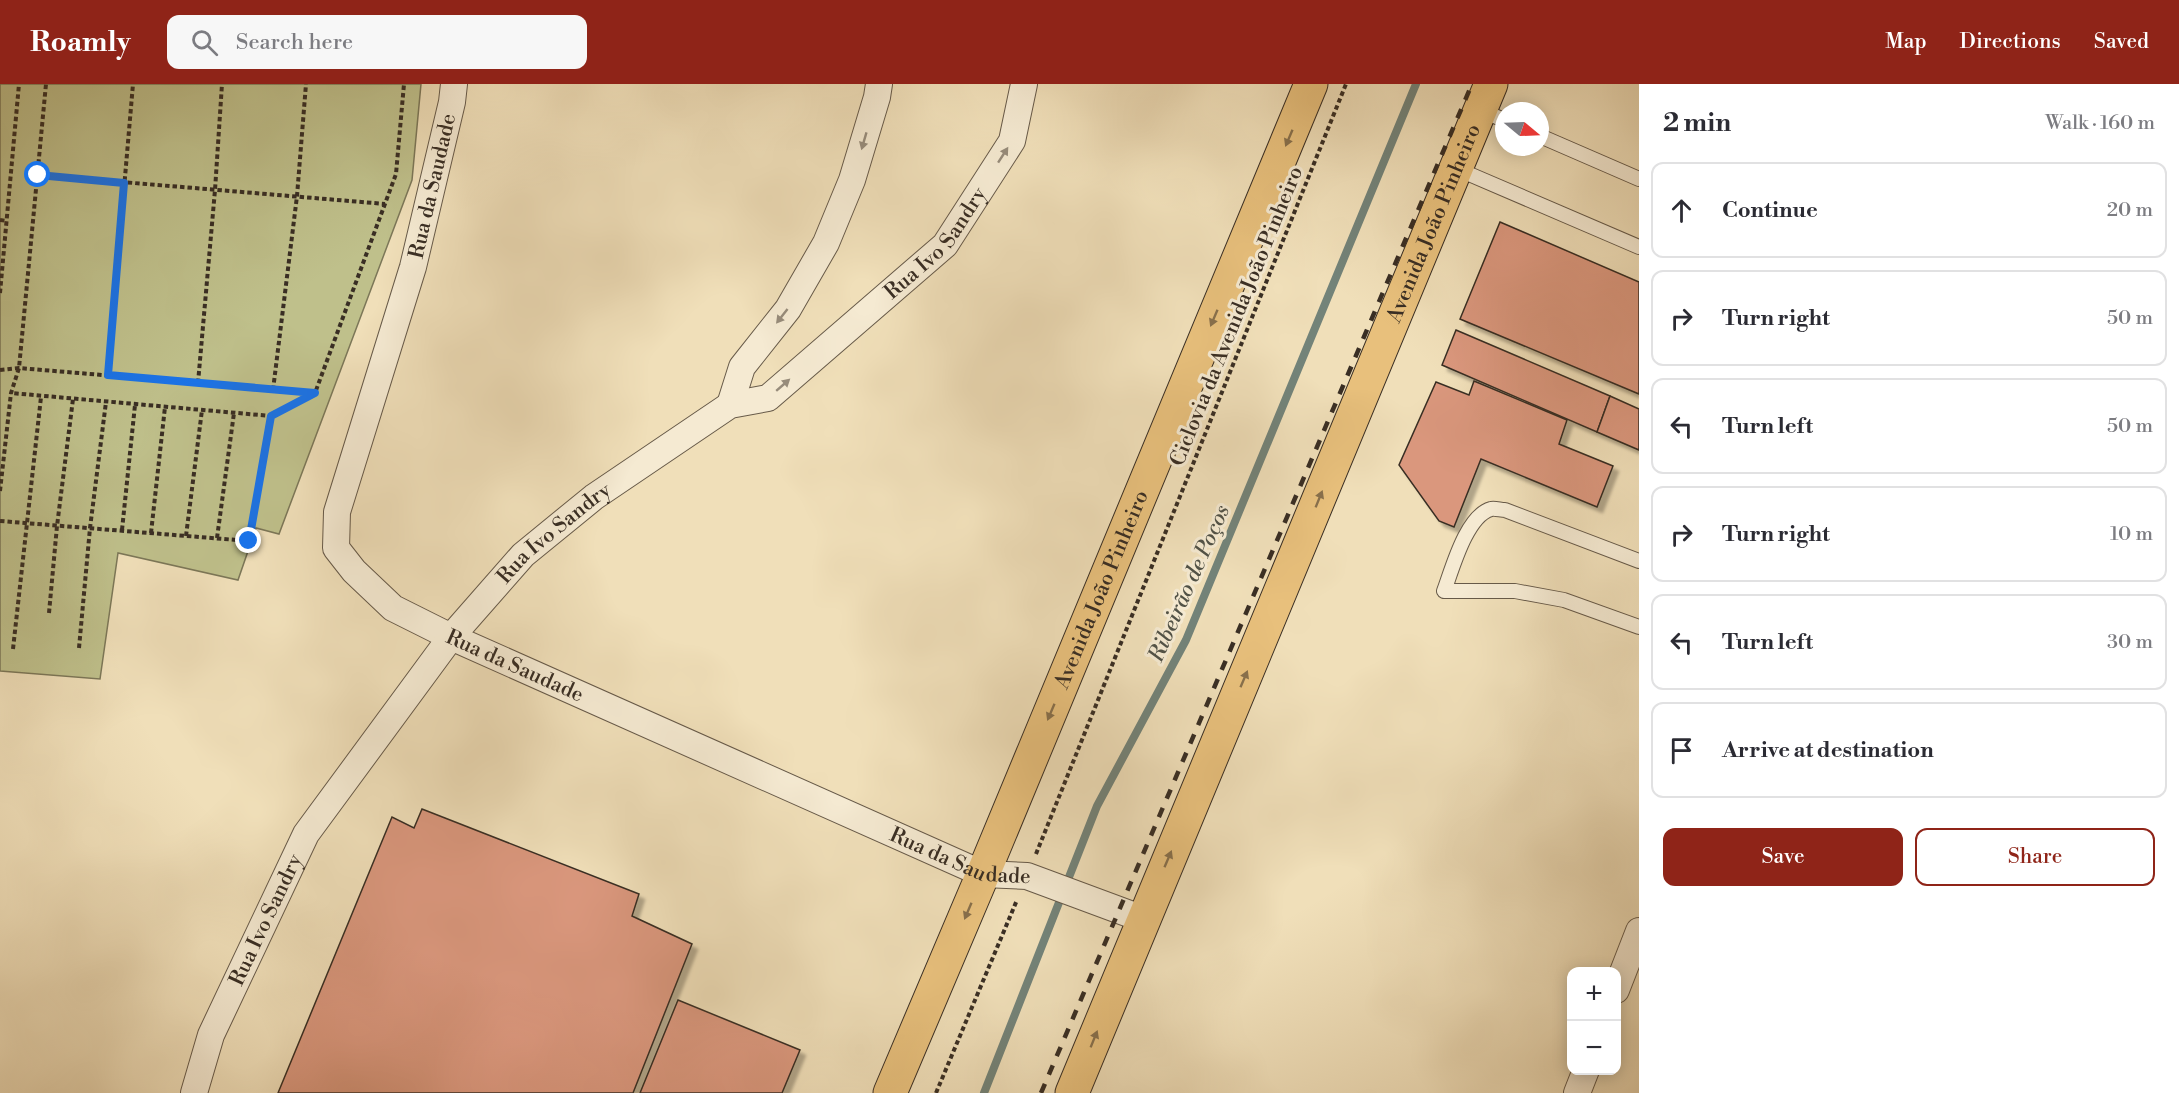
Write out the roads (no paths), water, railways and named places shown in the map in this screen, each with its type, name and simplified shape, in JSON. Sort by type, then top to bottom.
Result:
[{"type":"main road","name":"Avenida João Pinheiro","points":[[890,1093],[1311,84]]},
{"type":"main road","name":"Avenida João Pinheiro","points":[[1072,1093],[1455,168],[1492,104]]},
{"type":"street","points":[[730,405],[742,367],[788,309],[826,243],[852,180],[879,84]]},
{"type":"street","name":"Rua Ivo Sandry","points":[[194,1093],[211,1035],[306,834],[451,637],[523,555],[594,497],[730,405],[768,398],[945,245],[1012,141],[1024,84]]},
{"type":"street","name":"Rua da Saudade","points":[[456,90],[413,267],[337,512],[336,548],[354,571],[393,608],[451,637],[983,874],[1027,876],[1143,919]]},
{"type":"street","points":[[1621,979],[1639,931]]},
{"type":"street","points":[[1577,1093],[1584,1075]]},
{"type":"lane","points":[[1549,140],[1639,179]]},
{"type":"lane","points":[[1455,168],[1639,247]]},
{"type":"lane","points":[[1639,561],[1505,510],[1491,509],[1477,518],[1466,534],[1444,591],[1515,591],[1564,600],[1639,627]]},
{"type":"waterway","name":"Ribeirão de Poços","points":[[984,1093],[1097,806],[1186,640],[1416,84]]},
{"type":"railway","points":[[1041,1093],[1472,84]]}]
